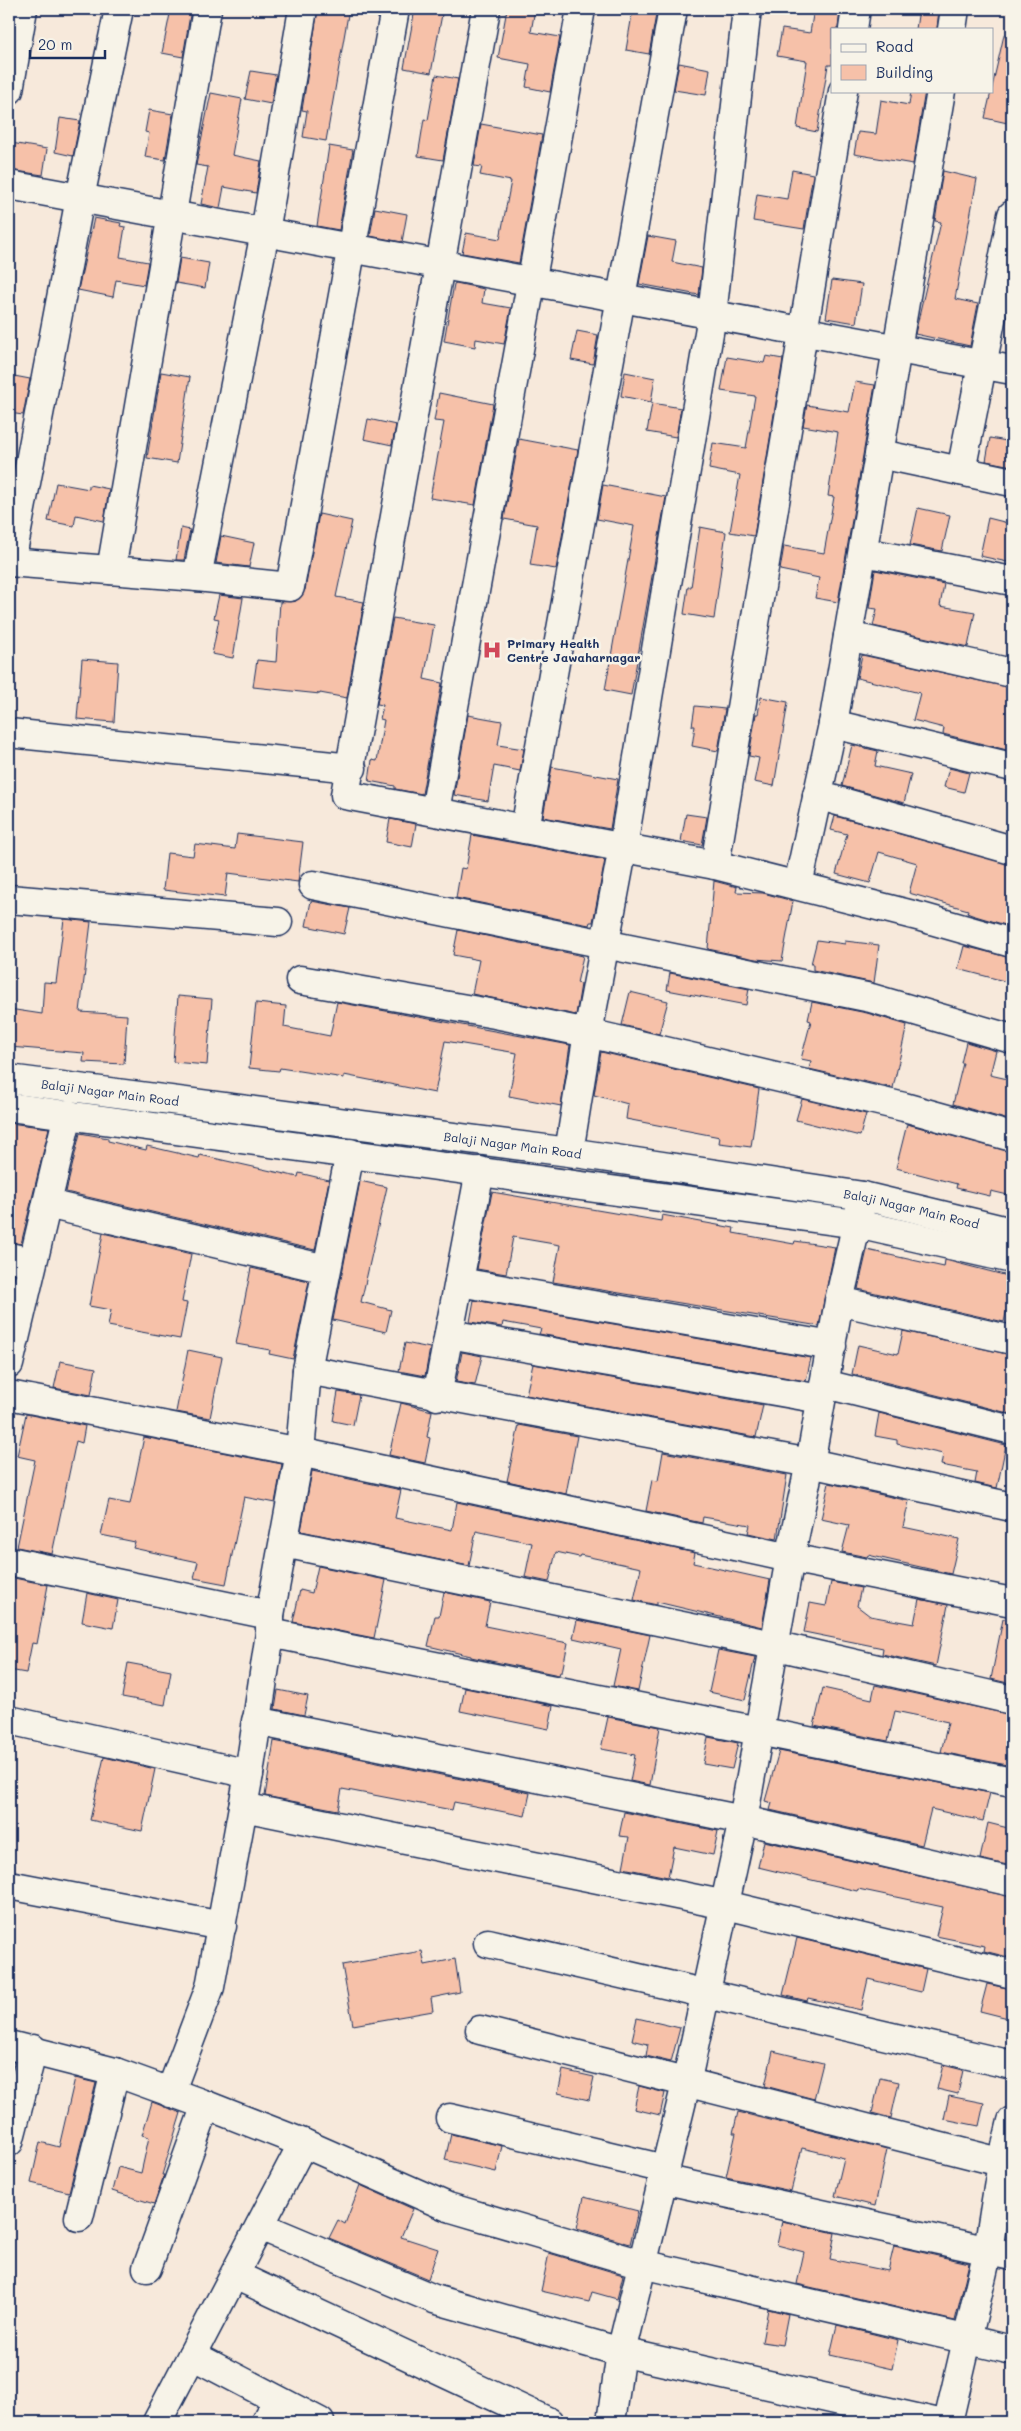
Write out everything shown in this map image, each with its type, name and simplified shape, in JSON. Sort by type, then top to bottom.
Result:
[{"type":"street","points":[[9,90],[23,9]]},
{"type":"street","points":[[119,9],[80,198],[10,562],[197,577],[290,587],[395,9]]},
{"type":"street","points":[[111,570],[207,9]]},
{"type":"street","points":[[197,577],[265,232],[303,9]]},
{"type":"street","points":[[486,9],[352,768],[345,795],[715,865],[798,885],[1012,943]]},
{"type":"street","points":[[435,811],[581,9]]},
{"type":"street","points":[[525,829],[673,9]]},
{"type":"street","points":[[569,1152],[588,1033],[623,847],[712,315],[746,9]]},
{"type":"street","points":[[853,28],[856,9]]},
{"type":"street","points":[[952,28],[955,9]]},
{"type":"street","points":[[715,865],[843,92]]},
{"type":"street","points":[[798,885],[833,724],[864,552],[941,92]]},
{"type":"street","points":[[9,185],[1012,370]]},
{"type":"street","points":[[961,471],[984,365],[1012,215]]},
{"type":"street","points":[[880,454],[1012,482]]},
{"type":"street","points":[[864,552],[1012,581]]},
{"type":"street","points":[[848,636],[1012,673]]},
{"type":"street","points":[[833,724],[1012,767]]},
{"type":"street","points":[[9,733],[352,768]]},
{"type":"street","points":[[817,795],[1012,850]]},
{"type":"street","points":[[313,885],[871,998],[1012,1039]]},
{"type":"street","points":[[9,899],[278,922]]},
{"type":"street","points":[[300,980],[495,1014],[588,1033],[904,1107],[1012,1137]]},
{"type":"street","name":"Balaji Nagar Main Road","points":[[9,1079],[569,1152],[863,1196],[1012,1232]]},
{"type":"street","points":[[9,1106],[857,1224],[1012,1259]]},
{"type":"street","points":[[9,1364],[20,1260],[47,1204],[68,1114]]},
{"type":"street","points":[[170,2093],[210,1988],[222,1926],[249,1774],[270,1624],[300,1452],[306,1370],[350,1153]]},
{"type":"street","points":[[437,1396],[480,1171]]},
{"type":"street","points":[[611,2422],[621,2352],[686,2084],[726,1905],[790,1558],[810,1464],[839,1300],[863,1196]]},
{"type":"street","points":[[47,1204],[326,1268]]},
{"type":"street","points":[[459,1282],[832,1346]]},
{"type":"street","points":[[839,1300],[1012,1340]]},
{"type":"street","points":[[449,1334],[823,1392],[1012,1430]]},
{"type":"street","points":[[306,1370],[437,1396],[810,1464],[1012,1507]]},
{"type":"street","points":[[9,1395],[300,1452],[790,1558],[1012,1602]]},
{"type":"street","points":[[284,1543],[774,1645],[1012,1700]]},
{"type":"street","points":[[9,1561],[270,1624],[758,1730],[1012,1782]]},
{"type":"street","points":[[9,1720],[249,1774]]},
{"type":"street","points":[[256,1721],[743,1820],[1012,1882]]},
{"type":"street","points":[[243,1807],[726,1905],[1012,1974]]},
{"type":"street","points":[[9,1885],[222,1926]]},
{"type":"street","points":[[488,1943],[706,1996],[1012,2065]]},
{"type":"street","points":[[480,2030],[686,2084],[1007,2164]]},
{"type":"street","points":[[9,2142],[21,2047],[115,2072],[206,2105],[303,2143],[448,2207],[642,2264],[1012,2350]]},
{"type":"street","points":[[79,2216],[115,2072]]},
{"type":"street","points":[[147,2268],[206,2105]]},
{"type":"street","points":[[450,2118],[664,2174],[1000,2253]]},
{"type":"street","points":[[948,2422],[966,2339],[1000,2253],[1012,2121]]},
{"type":"street","points":[[156,2422],[303,2143]]},
{"type":"street","points":[[260,2226],[434,2299],[621,2352],[934,2422]]},
{"type":"street","points":[[235,2275],[549,2422]]},
{"type":"street","points":[[192,2355],[271,2411],[320,2422]]},
{"type":"building","points":[[171,9],[191,9],[183,57],[162,53]]},
{"type":"building","points":[[318,9],[349,9],[326,141],[303,137],[307,111],[302,110]]},
{"type":"building","points":[[415,9],[443,9],[431,73],[404,68]]},
{"type":"building","points":[[507,9],[535,9],[531,32],[560,37],[550,92],[526,87],[530,64],[498,58]]},
{"type":"building","points":[[633,9],[657,9],[649,54],[626,50]]},
{"type":"building","points":[[814,9],[840,9],[838,28],[831,28],[831,65],[828,65],[817,132],[797,128],[807,61],[777,56],[782,29],[810,33]]},
{"type":"building","points":[[919,9],[939,9],[937,28],[916,28]]},
{"type":"building","points":[[1004,35],[1012,36],[1012,124],[985,118],[991,92],[994,92],[994,79]]},
{"type":"building","points":[[679,63],[710,69],[706,95],[674,90]]},
{"type":"building","points":[[251,71],[276,75],[271,104],[245,99]]},
{"type":"building","points":[[436,75],[458,79],[443,160],[418,156],[424,119],[428,120]]},
{"type":"building","points":[[911,92],[925,92],[913,164],[854,154],[858,132],[876,134],[881,100],[909,105]]},
{"type":"building","points":[[211,93],[242,99],[232,155],[261,161],[256,193],[224,187],[220,208],[201,204],[208,167],[196,165]]},
{"type":"building","points":[[149,110],[173,114],[165,160],[145,157],[149,133],[145,132]]},
{"type":"building","points":[[60,118],[80,121],[73,156],[55,152]]},
{"type":"building","points":[[481,124],[542,135],[519,263],[462,253],[466,233],[500,239],[511,181],[480,175],[482,167],[474,166]]},
{"type":"building","points":[[11,143],[47,149],[43,175],[9,170]]},
{"type":"building","points":[[329,146],[353,150],[339,230],[317,226]]},
{"type":"building","points":[[792,170],[813,174],[804,229],[753,221],[757,194],[787,199]]},
{"type":"building","points":[[943,171],[977,179],[955,299],[978,304],[970,346],[915,334],[941,222],[935,221]]},
{"type":"building","points":[[375,208],[407,214],[402,242],[370,236]]},
{"type":"building","points":[[94,218],[121,223],[120,226],[125,227],[120,257],[148,262],[144,285],[116,280],[113,297],[78,290]]},
{"type":"building","points":[[648,236],[676,241],[672,262],[702,268],[699,295],[639,284]]},
{"type":"building","points":[[180,258],[209,263],[205,288],[176,283]]},
{"type":"building","points":[[832,280],[862,284],[856,323],[826,318]]},
{"type":"building","points":[[454,284],[484,289],[482,303],[511,308],[504,344],[476,339],[475,347],[444,341]]},
{"type":"building","points":[[577,331],[598,335],[593,364],[571,360]]},
{"type":"building","points":[[766,356],[783,359],[754,536],[730,532],[740,475],[709,469],[713,443],[746,448],[755,396],[721,391],[727,357],[764,363]]},
{"type":"building","points":[[161,372],[190,377],[177,463],[147,458]]},
{"type":"building","points":[[625,372],[655,378],[651,402],[621,396]]},
{"type":"building","points":[[9,375],[30,379],[23,415],[9,413]]},
{"type":"building","points":[[855,382],[875,385],[838,602],[815,598],[819,578],[780,570],[784,546],[824,553],[834,497],[828,496],[838,432],[803,426],[807,405],[849,412]]},
{"type":"building","points":[[439,393],[493,404],[475,505],[430,498],[444,422],[434,421]]},
{"type":"building","points":[[652,403],[681,408],[676,437],[647,432]]},
{"type":"building","points":[[368,419],[396,425],[392,445],[364,439]]},
{"type":"building","points":[[990,438],[1012,442],[1012,466],[986,461]]},
{"type":"building","points":[[519,439],[578,450],[556,569],[530,565],[537,525],[504,519]]},
{"type":"building","points":[[56,483],[89,489],[89,485],[109,489],[104,521],[76,515],[74,526],[48,521]]},
{"type":"building","points":[[603,485],[666,497],[631,695],[605,690],[634,526],[597,519]]},
{"type":"building","points":[[918,508],[950,515],[942,551],[910,545]]},
{"type":"building","points":[[319,514],[352,521],[336,597],[364,602],[347,698],[320,693],[253,687],[257,660],[276,662],[280,602],[296,601],[305,590]]},
{"type":"building","points":[[988,518],[1012,524],[1012,563],[980,556]]},
{"type":"building","points":[[700,527],[726,532],[714,619],[684,614],[688,587],[691,587]]},
{"type":"building","points":[[181,528],[190,530],[184,560],[176,560]]},
{"type":"building","points":[[221,536],[254,543],[249,567],[216,563]]},
{"type":"building","points":[[875,570],[944,584],[940,606],[975,612],[968,647],[873,626],[877,609],[869,608]]},
{"type":"building","points":[[219,595],[243,598],[233,658],[212,654],[219,619],[214,618]]},
{"type":"building","points":[[393,618],[434,625],[424,679],[442,683],[422,794],[395,789],[395,786],[369,781],[372,760],[377,761],[384,720],[380,719],[383,705],[377,704]]},
{"type":"building","points":[[862,655],[1012,688],[1012,730],[1007,750],[943,734],[944,728],[913,720],[920,693],[857,678]]},
{"type":"building","points":[[82,659],[118,662],[114,722],[77,719]]},
{"type":"building","points":[[761,697],[788,702],[774,786],[754,782],[759,758],[749,756],[756,714],[758,714]]},
{"type":"building","points":[[695,706],[725,709],[718,751],[692,746]]},
{"type":"building","points":[[468,715],[502,721],[498,745],[524,749],[520,771],[494,766],[488,801],[454,795]]},
{"type":"building","points":[[852,745],[878,751],[875,766],[911,774],[904,803],[842,786]]},
{"type":"building","points":[[552,767],[618,779],[610,829],[543,817]]},
{"type":"building","points":[[949,768],[969,773],[964,792],[944,787]]},
{"type":"building","points":[[686,814],[707,817],[702,845],[681,841]]},
{"type":"building","points":[[835,816],[1012,865],[1012,927],[972,915],[967,913],[968,910],[909,893],[917,863],[879,852],[870,883],[836,874],[847,834],[831,830]]},
{"type":"building","points":[[390,819],[416,824],[412,847],[386,842]]},
{"type":"building","points":[[237,834],[303,842],[298,882],[228,873],[225,897],[163,890],[167,853],[193,856],[195,844],[235,849]]},
{"type":"building","points":[[472,835],[605,860],[593,922],[590,922],[589,925],[456,898],[461,868],[466,869]]},
{"type":"building","points":[[714,881],[737,887],[736,892],[763,893],[793,901],[782,961],[755,959],[708,949]]},
{"type":"building","points":[[311,901],[350,908],[344,934],[306,926]]},
{"type":"building","points":[[64,919],[91,922],[80,1012],[127,1015],[124,1064],[83,1062],[84,1053],[9,1047],[9,1009],[42,1014],[44,982],[56,983]]},
{"type":"building","points":[[458,930],[583,956],[577,983],[581,984],[576,1015],[472,994],[479,960],[453,955]]},
{"type":"building","points":[[817,940],[845,944],[845,941],[879,945],[874,983],[813,970],[813,964],[811,964]]},
{"type":"building","points":[[964,946],[1012,958],[1012,983],[958,969]]},
{"type":"building","points":[[670,973],[749,989],[746,1005],[667,990]]},
{"type":"building","points":[[630,992],[668,1001],[659,1034],[622,1025]]},
{"type":"building","points":[[178,996],[212,999],[207,1065],[173,1062]]},
{"type":"building","points":[[337,1002],[570,1045],[561,1106],[509,1096],[517,1053],[445,1041],[435,1093],[344,1075],[344,1078],[280,1068],[279,1071],[249,1068],[256,1003],[286,1006],[284,1027],[330,1036]]},
{"type":"building","points":[[812,1002],[867,1013],[907,1025],[893,1088],[809,1069],[811,1061],[801,1059],[811,1021],[808,1020]]},
{"type":"building","points":[[966,1042],[996,1051],[990,1075],[1012,1080],[1012,1121],[953,1104]]},
{"type":"building","points":[[601,1052],[759,1089],[751,1147],[719,1143],[720,1137],[626,1119],[628,1104],[594,1095]]},
{"type":"building","points":[[802,1099],[866,1114],[860,1136],[796,1120]]},
{"type":"building","points":[[9,1123],[49,1128],[21,1244],[9,1242]]},
{"type":"building","points":[[907,1124],[1012,1152],[1012,1196],[991,1191],[990,1196],[956,1188],[957,1184],[896,1168]]},
{"type":"building","points":[[80,1133],[108,1138],[108,1141],[146,1150],[147,1146],[199,1158],[200,1155],[298,1177],[299,1173],[329,1180],[315,1250],[66,1192]]},
{"type":"building","points":[[360,1181],[387,1187],[361,1302],[391,1310],[386,1332],[333,1320]]},
{"type":"building","points":[[492,1192],[661,1221],[662,1215],[734,1228],[733,1233],[794,1244],[795,1241],[835,1247],[819,1326],[553,1282],[560,1245],[513,1237],[506,1274],[477,1269]]},
{"type":"building","points":[[103,1233],[191,1254],[182,1302],[187,1303],[180,1339],[108,1326],[111,1310],[89,1306]]},
{"type":"building","points":[[867,1250],[944,1267],[945,1260],[1012,1277],[1012,1288],[1004,1322],[858,1289]]},
{"type":"building","points":[[251,1268],[309,1281],[293,1359],[269,1354],[270,1350],[236,1344]]},
{"type":"building","points":[[474,1300],[811,1358],[806,1381],[539,1334],[541,1329],[503,1322],[502,1327],[470,1322]]},
{"type":"building","points":[[903,1331],[1012,1355],[1012,1414],[852,1374],[858,1345],[898,1354]]},
{"type":"building","points":[[405,1343],[430,1348],[425,1376],[399,1371]]},
{"type":"building","points":[[188,1350],[222,1357],[210,1418],[176,1412]]},
{"type":"building","points":[[462,1352],[482,1356],[475,1385],[456,1382]]},
{"type":"building","points":[[60,1361],[96,1368],[91,1395],[54,1388]]},
{"type":"building","points":[[533,1364],[763,1405],[756,1437],[526,1395]]},
{"type":"building","points":[[338,1392],[359,1395],[353,1425],[333,1421]]},
{"type":"building","points":[[401,1403],[432,1411],[427,1437],[430,1438],[425,1463],[389,1455]]},
{"type":"building","points":[[879,1413],[1006,1445],[997,1488],[975,1483],[977,1472],[941,1465],[943,1454],[897,1444],[897,1440],[875,1436]]},
{"type":"building","points":[[26,1414],[85,1426],[82,1443],[76,1441],[52,1554],[17,1547],[35,1460],[17,1456]]},
{"type":"building","points":[[519,1425],[577,1436],[566,1494],[507,1481]]},
{"type":"building","points":[[144,1437],[282,1464],[275,1503],[244,1497],[226,1584],[194,1578],[198,1562],[133,1548],[135,1542],[101,1535],[109,1500],[130,1504]]},
{"type":"building","points":[[663,1452],[787,1475],[777,1539],[748,1533],[750,1525],[703,1517],[702,1523],[646,1511],[652,1480],[658,1481]]},
{"type":"building","points":[[312,1471],[401,1490],[395,1518],[452,1530],[457,1502],[695,1553],[693,1563],[770,1580],[762,1627],[657,1602],[657,1605],[634,1600],[641,1568],[580,1555],[579,1557],[556,1552],[549,1582],[525,1577],[532,1543],[476,1531],[469,1566],[301,1531]]},
{"type":"building","points":[[829,1483],[909,1501],[903,1527],[959,1539],[951,1574],[868,1555],[867,1557],[842,1552],[849,1525],[821,1519]]},
{"type":"building","points":[[318,1566],[386,1580],[374,1638],[293,1622],[300,1590],[312,1593]]},
{"type":"building","points":[[9,1577],[48,1585],[37,1644],[32,1643],[26,1673],[9,1670]]},
{"type":"building","points":[[831,1582],[861,1588],[857,1606],[870,1616],[914,1624],[919,1599],[948,1605],[936,1666],[882,1654],[883,1648],[804,1632],[810,1603],[826,1606]]},
{"type":"building","points":[[444,1592],[490,1602],[485,1626],[568,1643],[562,1672],[559,1675],[428,1646],[435,1616],[439,1616]]},
{"type":"building","points":[[87,1593],[118,1600],[113,1628],[82,1622]]},
{"type":"building","points":[[1003,1619],[1012,1620],[1012,1684],[991,1679]]},
{"type":"building","points":[[577,1620],[650,1635],[638,1691],[613,1686],[621,1649],[573,1638]]},
{"type":"building","points":[[718,1650],[755,1657],[745,1700],[709,1692]]},
{"type":"building","points":[[128,1663],[171,1671],[165,1705],[122,1697]]},
{"type":"building","points":[[875,1685],[1012,1715],[1012,1766],[941,1752],[948,1722],[895,1711],[888,1741],[814,1726],[823,1688],[872,1699]]},
{"type":"building","points":[[465,1688],[553,1706],[549,1729],[460,1711]]},
{"type":"building","points":[[278,1690],[308,1696],[304,1715],[275,1709]]},
{"type":"building","points":[[608,1717],[660,1727],[650,1785],[630,1781],[635,1755],[601,1749]]},
{"type":"building","points":[[708,1737],[738,1743],[732,1769],[703,1764]]},
{"type":"building","points":[[274,1741],[530,1793],[525,1816],[454,1802],[452,1810],[342,1789],[338,1810],[265,1796]]},
{"type":"building","points":[[779,1751],[990,1793],[983,1821],[931,1809],[922,1845],[770,1810],[772,1803],[765,1801]]},
{"type":"building","points":[[104,1757],[155,1769],[142,1831],[90,1820]]},
{"type":"building","points":[[624,1812],[718,1831],[713,1855],[674,1847],[668,1877],[623,1868],[629,1837],[619,1836]]},
{"type":"building","points":[[988,1823],[1012,1829],[1012,1866],[980,1859]]},
{"type":"building","points":[[764,1841],[1012,1897],[1012,1958],[984,1951],[985,1946],[936,1936],[943,1907],[858,1889],[857,1891],[758,1867]]},
{"type":"building","points":[[797,1938],[926,1969],[921,1992],[868,1979],[861,2010],[808,1998],[807,2001],[783,1995]]},
{"type":"building","points":[[422,1951],[425,1965],[455,1959],[460,1992],[431,1998],[433,2011],[353,2025],[342,1965]]},
{"type":"building","points":[[987,1984],[1012,1989],[1012,2019],[980,2011]]},
{"type":"building","points":[[637,2018],[680,2028],[671,2062],[646,2056],[648,2044],[632,2040]]},
{"type":"building","points":[[773,2051],[823,2063],[814,2099],[765,2086]]},
{"type":"building","points":[[943,2065],[963,2070],[958,2094],[937,2089]]},
{"type":"building","points":[[563,2070],[594,2077],[589,2100],[558,2093]]},
{"type":"building","points":[[75,2078],[96,2083],[69,2192],[31,2183],[40,2142],[59,2147]]},
{"type":"building","points":[[880,2078],[899,2082],[891,2118],[872,2113]]},
{"type":"building","points":[[639,2086],[665,2093],[660,2115],[634,2109]]},
{"type":"building","points":[[949,2096],[984,2103],[979,2126],[944,2119]]},
{"type":"building","points":[[152,2102],[181,2113],[154,2204],[112,2191],[118,2167],[141,2173],[149,2137],[142,2135]]},
{"type":"building","points":[[738,2112],[887,2149],[875,2206],[835,2196],[844,2158],[802,2148],[791,2191],[726,2177],[736,2133],[733,2133]]},
{"type":"building","points":[[451,2134],[502,2146],[496,2172],[445,2160]]},
{"type":"building","points":[[360,2185],[413,2209],[401,2237],[438,2249],[428,2279],[329,2238],[338,2220],[345,2224]]},
{"type":"building","points":[[584,2197],[638,2211],[630,2244],[577,2228]]},
{"type":"building","points":[[782,2221],[835,2233],[830,2259],[888,2271],[894,2246],[969,2263],[955,2321],[797,2284],[804,2252],[777,2245]]},
{"type":"building","points":[[549,2253],[623,2275],[617,2299],[592,2292],[589,2302],[541,2291]]},
{"type":"building","points":[[768,2309],[788,2314],[782,2345],[762,2342]]},
{"type":"building","points":[[837,2325],[898,2340],[892,2369],[830,2355]]},
{"type":"place","name":"Primary Health Centre Jawaharnagar","points":[[492,650]]}]
